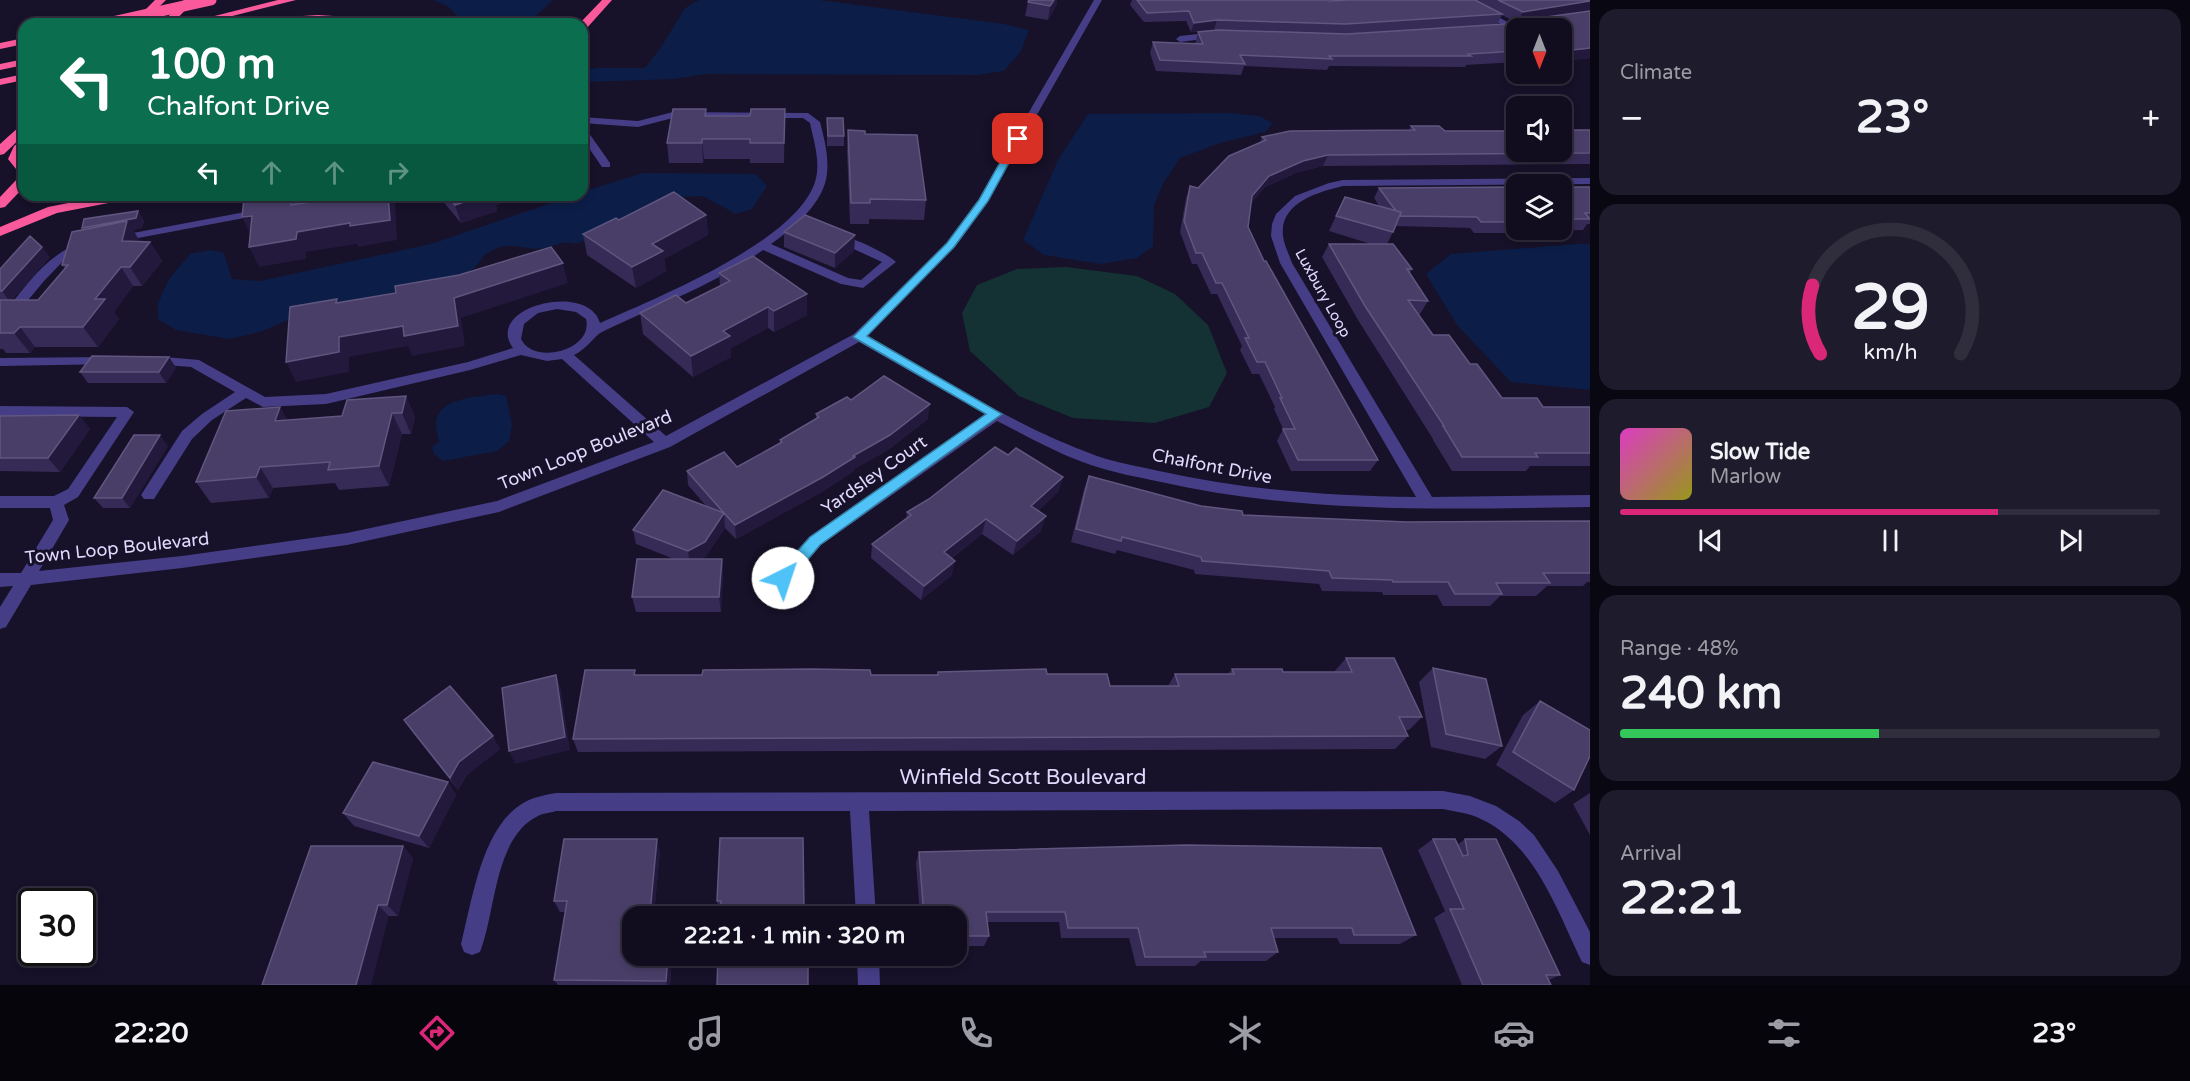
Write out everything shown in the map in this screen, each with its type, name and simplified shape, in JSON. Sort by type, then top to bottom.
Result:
[{"type":"highway","points":[[143,18],[163,0],[166,8],[155,18]]},
{"type":"highway","points":[[172,18],[190,0]]},
{"type":"highway","points":[[184,18],[202,0]]},
{"type":"highway","points":[[130,18],[211,0]]},
{"type":"highway","points":[[213,18],[291,0]]},
{"type":"highway","points":[[588,21],[607,0]]},
{"type":"highway","points":[[306,18],[329,18]]},
{"type":"highway","points":[[0,46],[18,42]]},
{"type":"highway","points":[[0,67],[18,63]]},
{"type":"highway","points":[[0,82],[18,78]]},
{"type":"highway","points":[[0,151],[18,134]]},
{"type":"highway","points":[[18,149],[14,159],[18,164]]},
{"type":"highway","points":[[0,204],[18,186]]},
{"type":"highway","points":[[0,232],[53,210],[99,201]]},
{"type":"street","name":"Town Loop Boulevard","points":[[0,580],[182,562],[370,534],[499,506],[665,443],[859,337],[951,245],[983,201],[1098,0]]},
{"type":"street","points":[[1460,0],[1506,23]]},
{"type":"street","points":[[1492,30],[1506,29]]},
{"type":"street","points":[[1180,39],[1226,35]]},
{"type":"street","points":[[588,120],[638,124],[673,115],[805,115],[815,122],[822,168],[818,189],[799,222],[704,280],[595,330],[585,345],[565,354],[541,356],[522,350],[515,343],[513,335],[515,326],[521,318],[544,307],[564,305],[582,308],[590,314],[595,322],[595,330]]},
{"type":"street","points":[[588,140],[606,165]]},
{"type":"street","name":"Luxbury Loop","points":[[1427,502],[1286,263],[1277,235],[1281,214],[1298,199],[1314,190],[1343,183],[1590,181]]},
{"type":"street","points":[[0,326],[63,255],[87,244],[313,201]]},
{"type":"street","points":[[762,245],[845,281],[863,284],[890,262],[879,255],[826,233]]},
{"type":"street","name":"Chalfont Drive","points":[[859,337],[996,414],[1089,459],[1178,482],[1272,498],[1427,502],[1590,501]]},
{"type":"street","points":[[0,362],[194,363],[263,402],[326,399],[470,366],[522,350]]},
{"type":"street","points":[[565,354],[665,443]]},
{"type":"street","points":[[149,495],[188,435],[207,417],[246,392]]},
{"type":"street","points":[[0,411],[127,412],[73,492],[56,502],[0,502]]},
{"type":"street","name":"Yardsley Court","points":[[783,578],[815,541],[996,414]]},
{"type":"street","points":[[0,621],[61,520],[56,502]]},
{"type":"street","name":"Winfield Scott Boulevard","points":[[472,944],[498,849],[510,828],[530,809],[556,802],[1443,800],[1469,804],[1496,816],[1520,834],[1539,859],[1590,954]]},
{"type":"street","points":[[859,801],[865,906]]},
{"type":"street","points":[[868,966],[869,985]]},
{"type":"green space","points":[[1066,267],[1137,276],[1175,294],[1208,325],[1227,373],[1209,407],[1155,423],[1073,418],[1019,396],[970,351],[962,313],[977,285],[1017,269]]},
{"type":"water","points":[[434,0],[553,0],[534,18],[459,18],[449,7]]},
{"type":"water","points":[[699,0],[819,0],[1004,24],[1029,30],[1021,51],[1004,71],[977,75],[706,74],[674,79],[588,82],[588,70],[645,68],[685,8]]},
{"type":"water","points":[[1228,113],[1259,116],[1273,123],[1265,132],[1220,143],[1180,158],[1163,184],[1154,205],[1153,246],[1137,258],[1101,264],[1044,255],[1023,240],[1058,160],[1088,114]]},
{"type":"water","points":[[643,173],[756,174],[767,186],[752,209],[736,214],[703,196],[681,197],[576,244],[564,243],[537,249],[503,246],[495,249],[484,255],[472,270],[452,276],[444,286],[293,318],[260,332],[229,339],[176,330],[158,319],[158,303],[169,279],[190,254],[210,250],[224,253],[232,279],[260,281],[431,244],[557,201],[588,201],[588,190]]},
{"type":"water","points":[[1590,244],[1590,390],[1511,382],[1457,325],[1426,274],[1451,254]]},
{"type":"water","points":[[496,394],[506,396],[512,425],[509,441],[497,451],[443,461],[434,454],[432,447],[439,442],[436,423],[443,408],[459,400]]},
{"type":"building","points":[[1029,0],[1054,0],[1050,6],[1028,2]]},
{"type":"building","points":[[1137,0],[1475,0],[1502,14],[1346,24],[1217,20],[1194,23],[1189,11],[1147,13]]},
{"type":"building","points":[[1498,0],[1590,0],[1590,1],[1523,12]]},
{"type":"building","points":[[1590,11],[1590,48],[1572,50],[1572,18],[1539,18]]},
{"type":"building","points":[[1506,24],[1506,52],[1468,54],[1471,56],[1329,56],[1332,59],[1240,55],[1245,64],[1160,60],[1153,42],[1203,44],[1198,32],[1218,30],[1347,34]]},
{"type":"building","points":[[673,109],[706,109],[705,116],[750,116],[751,109],[785,109],[784,143],[750,143],[750,139],[702,139],[702,143],[667,143]]},
{"type":"building","points":[[827,118],[843,118],[844,136],[828,136]]},
{"type":"building","points":[[1411,126],[1439,126],[1445,131],[1506,131],[1506,154],[1328,155],[1303,161],[1269,176],[1252,196],[1248,227],[1264,261],[1378,460],[1298,460],[1283,429],[1295,429],[1265,362],[1257,362],[1245,338],[1249,338],[1222,283],[1216,283],[1202,253],[1196,253],[1184,221],[1190,186],[1198,188],[1229,156],[1266,140],[1262,137],[1290,131],[1415,130]]},
{"type":"building","points":[[848,130],[865,131],[865,134],[917,135],[926,200],[870,199],[870,203],[851,203]]},
{"type":"building","points":[[1572,130],[1590,130],[1590,153],[1572,153]]},
{"type":"building","points":[[1506,187],[1506,222],[1481,222],[1477,217],[1400,216],[1401,212],[1396,211],[1379,188]]},
{"type":"building","points":[[1572,187],[1590,187],[1590,213],[1585,213],[1590,219],[1572,219]]},
{"type":"building","points":[[674,192],[706,215],[652,244],[663,251],[632,267],[583,234],[616,218],[619,220]]},
{"type":"building","points":[[1345,197],[1401,212],[1393,232],[1336,216]]},
{"type":"building","points":[[244,201],[291,201],[291,205],[318,201],[388,201],[390,220],[350,226],[350,223],[297,232],[296,239],[249,247],[252,216],[242,217]]},
{"type":"building","points":[[452,201],[467,201],[455,205]]},
{"type":"building","points":[[138,211],[136,218],[82,228],[84,219]]},
{"type":"building","points":[[805,215],[855,235],[835,253],[784,232]]},
{"type":"building","points":[[127,221],[122,241],[150,242],[130,267],[121,267],[95,299],[105,299],[83,327],[20,327],[14,333],[0,333],[0,300],[38,300],[68,265],[62,265],[72,232]]},
{"type":"building","points":[[30,236],[42,247],[0,291],[0,269]]},
{"type":"building","points":[[1329,244],[1393,244],[1412,269],[1407,269],[1428,301],[1408,300],[1433,335],[1449,335],[1470,364],[1477,364],[1502,398],[1537,398],[1543,407],[1590,407],[1590,453],[1535,453],[1538,457],[1462,457],[1365,306]]},
{"type":"building","points":[[551,247],[563,263],[454,298],[458,326],[404,336],[403,326],[339,337],[339,352],[286,362],[290,307],[337,299],[336,303],[396,293],[395,286],[459,275]]},
{"type":"building","points":[[753,256],[807,294],[774,311],[768,307],[723,331],[730,336],[691,356],[640,313],[676,295],[686,303],[730,281],[719,273]]},
{"type":"building","points":[[92,356],[169,357],[159,372],[80,372]]},
{"type":"building","points":[[884,376],[930,404],[890,435],[853,456],[855,457],[823,477],[735,525],[687,471],[724,452],[737,467],[782,442],[780,440],[819,417],[816,414],[847,397],[851,400]]},
{"type":"building","points":[[406,396],[402,413],[392,413],[379,466],[328,470],[330,462],[260,467],[256,477],[196,482],[226,411],[280,407],[275,421],[342,416],[347,400]]},
{"type":"building","points":[[79,415],[48,458],[0,458],[0,416]]},
{"type":"building","points":[[134,435],[160,435],[122,498],[94,498]]},
{"type":"building","points":[[995,447],[1008,455],[1016,448],[1063,477],[1031,506],[1046,516],[1017,541],[986,519],[944,552],[955,561],[924,586],[872,544],[911,515],[907,512],[929,499]]},
{"type":"building","points":[[1089,476],[1201,506],[1242,511],[1243,515],[1407,522],[1590,521],[1590,573],[1543,573],[1550,583],[1496,583],[1502,594],[1455,594],[1448,582],[1393,582],[1392,580],[1332,578],[1329,571],[1202,561],[1201,557],[1122,537],[1121,541],[1076,529]]},
{"type":"building","points":[[663,490],[724,513],[705,542],[688,551],[633,530]]},
{"type":"building","points":[[637,559],[722,559],[719,597],[632,597]]},
{"type":"building","points":[[1346,658],[1394,658],[1422,717],[1399,717],[1408,736],[573,739],[585,670],[635,670],[634,675],[702,675],[703,670],[812,669],[870,670],[871,675],[938,675],[938,672],[1046,669],[1047,674],[1107,674],[1110,686],[1179,686],[1175,674],[1234,674],[1232,669],[1352,672]]},
{"type":"building","points":[[1433,668],[1486,679],[1502,746],[1446,734]]},
{"type":"building","points":[[556,675],[565,737],[509,751],[502,688]]},
{"type":"building","points":[[450,686],[493,736],[459,762],[450,778],[404,720]]},
{"type":"building","points":[[1540,701],[1590,730],[1590,756],[1574,790],[1513,752]]},
{"type":"building","points":[[373,762],[448,782],[419,836],[343,813]]},
{"type":"building","points":[[720,838],[803,838],[804,906],[721,906],[721,901],[717,901]]},
{"type":"building","points":[[564,839],[657,839],[651,906],[622,906],[622,966],[667,966],[666,981],[554,980],[567,901],[554,901]]},
{"type":"building","points":[[1433,839],[1455,839],[1463,856],[1468,855],[1465,839],[1496,839],[1560,975],[1546,975],[1551,985],[1483,985],[1450,909],[1464,909]]},
{"type":"building","points":[[1186,845],[1381,848],[1416,935],[1354,935],[1352,928],[1271,928],[1278,952],[1204,952],[1206,957],[1145,957],[1138,928],[1068,928],[1065,912],[986,912],[989,936],[967,936],[967,906],[923,906],[919,852]]},
{"type":"building","points":[[311,846],[403,846],[387,905],[378,905],[356,985],[262,985]]},
{"type":"building","points":[[718,966],[808,966],[808,985],[717,985]]},
{"type":"route","points":[[783,578],[815,541],[996,414],[859,337],[951,245],[983,201],[1018,139]]}]
